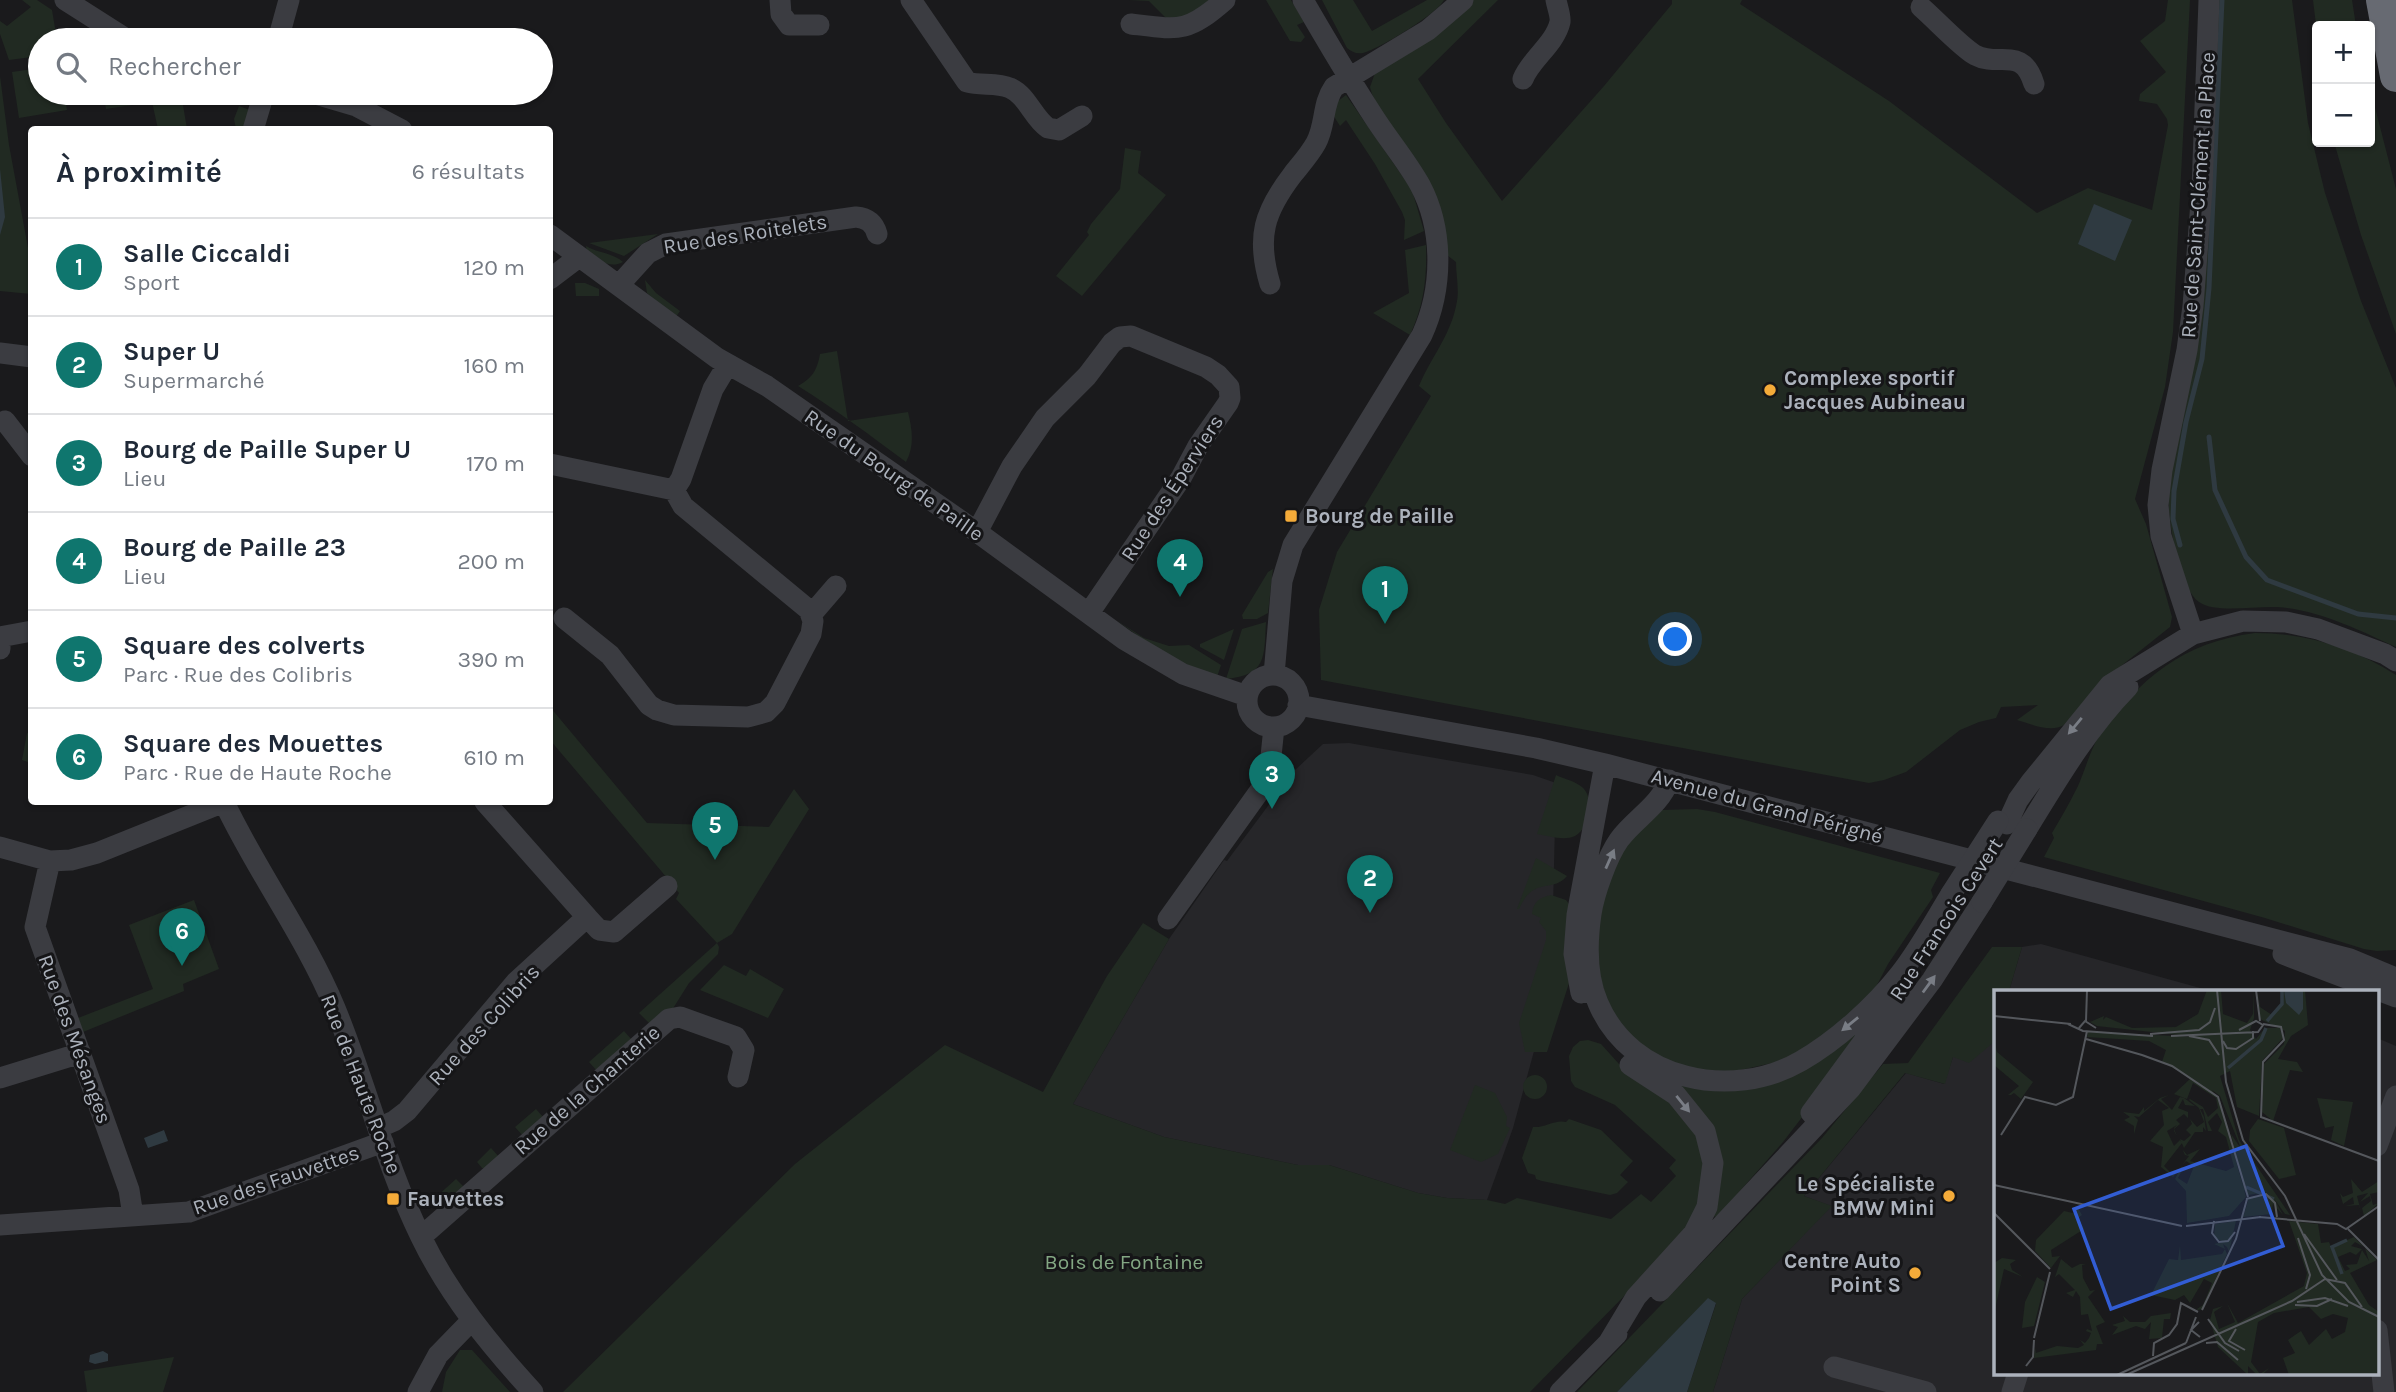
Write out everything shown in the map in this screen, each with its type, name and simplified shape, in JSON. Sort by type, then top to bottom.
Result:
[{"type":"highway","points":[[2382,0],[2396,76]]},
{"type":"street","points":[[65,0],[109,28]]},
{"type":"street","points":[[281,28],[289,0]]},
{"type":"street","points":[[780,0],[780,14],[789,25],[819,25]]},
{"type":"street","points":[[911,0],[967,82],[1001,85],[1015,90],[1048,128],[1054,130],[1064,128],[1082,116]]},
{"type":"street","points":[[1131,24],[1173,29],[1186,27],[1197,23],[1225,0]]},
{"type":"street","points":[[1274,675],[1282,581],[1293,545],[1415,346],[1428,321],[1436,291],[1437,251],[1426,200],[1414,176],[1303,0]]},
{"type":"street","points":[[1270,284],[1263,249],[1267,214],[1278,194],[1318,140],[1328,95],[1334,87],[1428,30],[1463,0]]},
{"type":"street","points":[[1522,79],[1560,22],[1556,0]]},
{"type":"street","name":"Rue de Saint-Clément la Place","points":[[2193,634],[2161,536],[2158,505],[2164,458],[2188,349],[2198,259],[2210,0]]},
{"type":"street","points":[[1918,2],[1976,56],[2024,65],[2031,74],[2034,85]]},
{"type":"street","points":[[254,126],[260,105]]},
{"type":"street","points":[[353,105],[394,126]]},
{"type":"street","name":"Rue des Roitelets","points":[[619,285],[648,253],[666,244],[856,216],[867,219],[877,234]]},
{"type":"street","name":"Rue du Bourg de Paille","points":[[553,237],[728,364],[767,386],[1150,656],[1183,674],[1247,696]]},
{"type":"street","points":[[553,277],[579,257]]},
{"type":"street","name":"Rue des Éperviers","points":[[977,533],[1012,466],[1045,418],[1087,376],[1116,340],[1131,336],[1218,374],[1230,387],[1228,403],[1198,446],[1181,478],[1089,613]]},
{"type":"street","points":[[0,353],[28,356]]},
{"type":"street","points":[[674,490],[681,479],[713,389],[728,364]]},
{"type":"street","points":[[5,421],[28,451]]},
{"type":"street","points":[[553,465],[674,490],[683,506],[801,601],[811,615],[811,634],[775,703],[766,712],[748,717],[674,715],[657,710],[642,698],[610,655],[564,618]]},
{"type":"street","points":[[811,615],[836,586]]},
{"type":"street","name":"Rue Francois Cevert","points":[[2011,825],[2018,800],[2110,685],[2193,634],[2243,621],[2286,622],[2318,629],[2396,660]]},
{"type":"street","points":[[0,649],[0,637],[28,632]]},
{"type":"street","name":"Rue Francois Cevert","points":[[1560,1392],[1743,1204],[1867,1038],[1965,898],[2011,825],[2070,760],[2115,700],[2163,650]]},
{"type":"street","points":[[1274,675],[1285,678],[1293,685],[1298,694],[1298,705],[1292,719],[1274,727],[1254,718],[1247,705],[1247,696],[1258,679],[1274,675]]},
{"type":"street","name":"Avenue du Grand Périgné","points":[[1298,705],[1535,748],[1605,764],[2350,959],[2396,978]]},
{"type":"street","points":[[1168,919],[1261,789],[1270,766],[1274,727]]},
{"type":"street","points":[[1605,764],[1577,915],[1574,954],[1577,978],[1590,1016],[1601,1035],[1628,1063],[1676,1095],[1705,1131],[1713,1163],[1707,1207],[1694,1233],[1636,1297],[1609,1342]]},
{"type":"street","points":[[1669,780],[1665,791],[1619,840],[1608,859],[1591,912],[1589,955],[1591,980],[1598,1003],[1612,1028],[1633,1051],[1658,1066],[1687,1077],[1728,1081],[1752,1079],[1778,1072],[1801,1061],[1854,1021],[1882,995],[1965,898],[2011,825]]},
{"type":"street","points":[[0,847],[50,861],[71,860],[97,853],[217,805]]},
{"type":"street","name":"Rue de Haute Roche","points":[[226,805],[306,948],[335,1007],[421,1237],[472,1320],[533,1392]]},
{"type":"street","points":[[488,805],[599,930],[614,932],[667,886]]},
{"type":"street","name":"Rue des Mésanges","points":[[50,861],[35,927],[129,1191],[133,1216]]},
{"type":"street","name":"Rue des Colibris","points":[[381,1135],[412,1106],[516,982],[587,918]]},
{"type":"street","name":"Avenue du Grand Périgné","points":[[2231,929],[2284,955],[2377,990]]},
{"type":"street","name":"Avenue du Grand Périgné","points":[[2378,990],[2396,997]]},
{"type":"street","name":"Rue de la Chanterie","points":[[421,1237],[668,1019],[680,1017],[736,1037],[744,1050],[738,1077]]},
{"type":"street","points":[[0,1078],[81,1053]]},
{"type":"street","points":[[2378,1143],[2396,1096]]},
{"type":"street","name":"Rue des Fauvettes","points":[[0,1225],[169,1214],[205,1207],[381,1135]]},
{"type":"street","points":[[418,1392],[438,1355],[472,1320]]},
{"type":"street","points":[[2378,1339],[2384,1392]]},
{"type":"street","points":[[1834,1367],[1926,1392]]},
{"type":"street","points":[[2012,1392],[2018,1374]]},
{"type":"shaded area","points":[[0,169],[5,217],[0,235]]},
{"type":"shaded area","points":[[2094,204],[2132,220],[2115,261],[2078,244]]},
{"type":"shaded area","points":[[1349,743],[1533,775],[1556,783],[1551,989],[1513,1128],[1487,1200],[1418,1193],[1329,1165],[1298,1165],[1164,1137],[1073,1104],[1169,939],[1224,860],[1227,861],[1294,771],[1323,744]]},
{"type":"shaded area","points":[[2041,944],[2207,990],[2009,990],[2022,947]]},
{"type":"shaded area","points":[[2378,1038],[2396,1046],[2396,1392],[1713,1392],[1742,1299],[1831,1206],[1804,1196],[1906,1073],[1944,1084],[1953,1057],[1994,1042],[1994,1374],[2378,1374]]},
{"type":"shaded area","points":[[164,1130],[168,1141],[148,1148],[144,1138]]},
{"type":"shaded area","points":[[1708,1298],[1716,1303],[1687,1392],[1617,1392]]},
{"type":"shaded area","points":[[103,1351],[108,1354],[108,1361],[95,1364],[89,1362],[90,1355]]},
{"type":"green space","points":[[22,0],[37,0],[52,10],[55,28],[28,28],[28,58],[9,60],[0,34],[0,21],[7,26],[31,7]]},
{"type":"green space","points":[[1129,0],[1215,0],[1198,17],[1166,18],[1149,1]]},
{"type":"green space","points":[[1266,0],[1291,0],[1304,22],[1297,25],[1305,37],[1301,42],[1290,41]]},
{"type":"green space","points":[[1322,0],[1353,0],[1372,31],[1427,0],[1444,0],[1431,14],[1407,30],[1361,53],[1347,48]]},
{"type":"green space","name":"Complexe sportif Jacques Aubineau","points":[[1471,0],[1498,0],[1418,79],[1502,201],[1604,86],[1672,4],[1672,0],[1742,0],[1740,4],[1889,101],[2037,213],[2088,188],[2152,210],[2168,125],[2157,104],[2139,101],[2140,94],[2166,72],[2140,41],[2165,21],[2168,0],[2190,0],[2173,332],[2165,387],[2135,499],[2146,524],[2172,617],[2170,627],[2116,670],[2064,725],[2047,728],[2017,720],[2038,705],[2001,707],[1996,718],[1960,730],[1906,772],[1869,783],[1321,680],[1319,610],[1337,552],[1431,396],[1419,386],[1445,337],[1458,295],[1456,262],[1447,255],[1370,87],[1375,73]]},
{"type":"green space","points":[[2217,0],[2292,0],[2312,147],[2361,301],[2396,388],[2396,647],[2343,623],[2301,610],[2277,607],[2228,609],[2207,606],[2199,602],[2185,582],[2172,535],[2169,473],[2196,353],[2209,209]]},
{"type":"green space","points":[[2313,0],[2352,0],[2355,21],[2316,21]]},
{"type":"green space","points":[[28,70],[28,105],[66,105],[67,110],[19,118],[12,72]]},
{"type":"green space","points":[[0,76],[9,145],[28,248],[28,294],[0,291]]},
{"type":"green space","points":[[1346,95],[1412,190],[1424,231],[1404,240],[1405,220],[1402,212],[1375,164],[1346,120],[1340,126],[1333,115],[1338,101]]},
{"type":"green space","points":[[105,105],[132,105],[106,109]]},
{"type":"green space","points":[[153,105],[183,105],[186,126],[157,126]]},
{"type":"green space","points":[[239,106],[250,110],[247,126],[235,126],[234,119]]},
{"type":"green space","points":[[2375,107],[2396,189],[2396,334],[2361,235],[2335,147],[2375,147]]},
{"type":"green space","points":[[1125,148],[1141,151],[1138,173],[1166,195],[1082,296],[1056,276],[1089,235],[1087,232],[1091,224],[1120,189]]},
{"type":"green space","points":[[658,234],[624,256],[589,243]]},
{"type":"green space","points":[[1426,245],[1424,291],[1410,335],[1373,313],[1409,293],[1405,250]]},
{"type":"green space","points":[[586,246],[623,262],[613,265],[604,263],[587,253]]},
{"type":"green space","points":[[645,280],[656,293],[680,311],[675,318],[647,293]]},
{"type":"green space","points":[[575,283],[585,283],[599,289],[599,296],[576,296]]},
{"type":"green space","points":[[837,351],[848,419],[798,386],[813,373],[820,354]]},
{"type":"green space","points":[[908,412],[912,443],[906,462],[866,433],[850,421]]},
{"type":"green space","points":[[1273,569],[1268,613],[1257,619],[1243,619],[1242,615],[1268,572]]},
{"type":"green space","points":[[1116,620],[1144,638],[1169,646],[1189,645],[1221,665],[1217,677],[1168,657]]},
{"type":"green space","points":[[1266,622],[1261,662],[1249,673],[1226,679],[1242,629]]},
{"type":"green space","points":[[1234,629],[1224,660],[1200,647],[1200,644]]},
{"type":"green space","points":[[2255,633],[2293,636],[2329,644],[2363,657],[2396,675],[2396,950],[2364,949],[2265,918],[2044,857],[2054,838],[2052,833],[2078,786],[2099,736],[2147,680],[2185,654],[2229,638]]},
{"type":"green space","points":[[553,711],[647,823],[769,827],[794,789],[809,809],[732,934],[717,943],[676,899],[679,893],[553,744]]},
{"type":"green space","points":[[27,733],[28,762],[22,760]]},
{"type":"green space","points":[[1556,775],[1582,787],[1588,798],[1587,820],[1575,836],[1556,838],[1537,834]]},
{"type":"green space","points":[[1697,809],[1940,873],[1931,890],[1933,897],[1888,964],[1869,1000],[1795,1058],[1709,1077],[1644,1050],[1611,1013],[1596,964],[1600,910],[1622,847],[1662,810]]},
{"type":"green space","points":[[1536,858],[1567,876],[1555,884],[1537,888],[1517,909]]},
{"type":"green space","points":[[1551,895],[1566,900],[1569,904],[1570,980],[1547,1052],[1525,1052],[1519,1023],[1546,940],[1546,931],[1539,922],[1541,918],[1532,914],[1538,901]]},
{"type":"green space","points":[[194,900],[219,969],[183,984],[184,991],[83,1032],[78,1018],[153,989],[129,925]]},
{"type":"green space","name":"Bois de Fontaine","points":[[1143,923],[1169,939],[1073,1104],[1164,1137],[1298,1165],[1329,1165],[1418,1193],[1505,1204],[1517,1198],[1611,1219],[1641,1194],[1651,1202],[1676,1176],[1669,1168],[1676,1160],[1615,1105],[1575,1087],[1571,1081],[1569,1056],[1580,1041],[1588,1040],[1601,1044],[1619,1064],[1671,1098],[1697,1133],[1705,1173],[1702,1196],[1683,1236],[1530,1392],[563,1392],[795,1164],[945,1045],[1043,1092],[1107,976]]},
{"type":"green space","points":[[717,943],[718,954],[689,983],[672,1010],[651,1025],[639,1013]]},
{"type":"green space","points":[[1992,947],[2022,947],[2009,990],[1994,990],[1994,1042],[1969,1063],[1953,1057],[1945,1084],[1905,1073],[1804,1196],[1832,1206],[1742,1299],[1713,1392],[1687,1392],[1716,1304],[1708,1299],[1617,1392],[1577,1392],[1822,1138],[1883,1064],[1908,1063]]},
{"type":"green space","points":[[724,965],[746,976],[750,969],[784,989],[768,1018],[700,990]]},
{"type":"green space","points":[[1859,1026],[1866,1034],[1783,1142],[1717,1217],[1712,1216],[1720,1182],[1671,1085],[1720,1089]]},
{"type":"green space","points":[[624,1031],[632,1040],[597,1071],[589,1062]]},
{"type":"green space","points":[[1535,1075],[1544,1078],[1547,1087],[1544,1096],[1535,1099],[1526,1096],[1523,1087],[1526,1078]]},
{"type":"green space","points":[[1475,1085],[1495,1093],[1507,1117],[1506,1126],[1510,1128],[1498,1154],[1481,1162],[1450,1150]]},
{"type":"green space","points":[[536,1109],[544,1118],[523,1136],[515,1127]]},
{"type":"green space","points":[[1569,1119],[1601,1130],[1633,1161],[1620,1175],[1628,1182],[1617,1193],[1610,1195],[1542,1181],[1528,1173],[1522,1158],[1533,1127],[1566,1122]]},
{"type":"green space","points":[[491,1148],[500,1158],[489,1168],[482,1168],[477,1162]]},
{"type":"green space","points":[[456,1179],[463,1186],[462,1191],[444,1207],[435,1198]]},
{"type":"green space","points":[[460,1350],[472,1350],[510,1392],[442,1392],[446,1372]]},
{"type":"green space","points":[[174,1357],[163,1392],[87,1392],[84,1371]]},
{"type":"waterway","points":[[2180,545],[2173,519],[2174,491],[2186,422],[2202,359],[2209,288],[2222,0]]},
{"type":"waterway","points":[[2209,437],[2215,490],[2246,557],[2267,580],[2358,614],[2396,618]]},
{"type":"place","name":"Complexe sportif Jacques Aubineau","points":[[1770,390]]},
{"type":"place","name":"Bourg de Paille","points":[[1291,516]]},
{"type":"place","name":"Bourg de Paille 23","points":[[1180,597]]},
{"type":"place","name":"Salle Ciccaldi","points":[[1385,624]]},
{"type":"place","name":"Bourg de Paille Super U","points":[[1272,809]]},
{"type":"place","name":"Square des colverts","points":[[715,860]]},
{"type":"place","name":"Super U","points":[[1370,913]]},
{"type":"place","name":"Square des Mouettes","points":[[182,966]]},
{"type":"place","name":"Le Spécialiste BMW Mini","points":[[1949,1196]]},
{"type":"place","name":"Fauvettes","points":[[393,1199]]},
{"type":"place","name":"Centre Auto Point S","points":[[1915,1273]]}]
